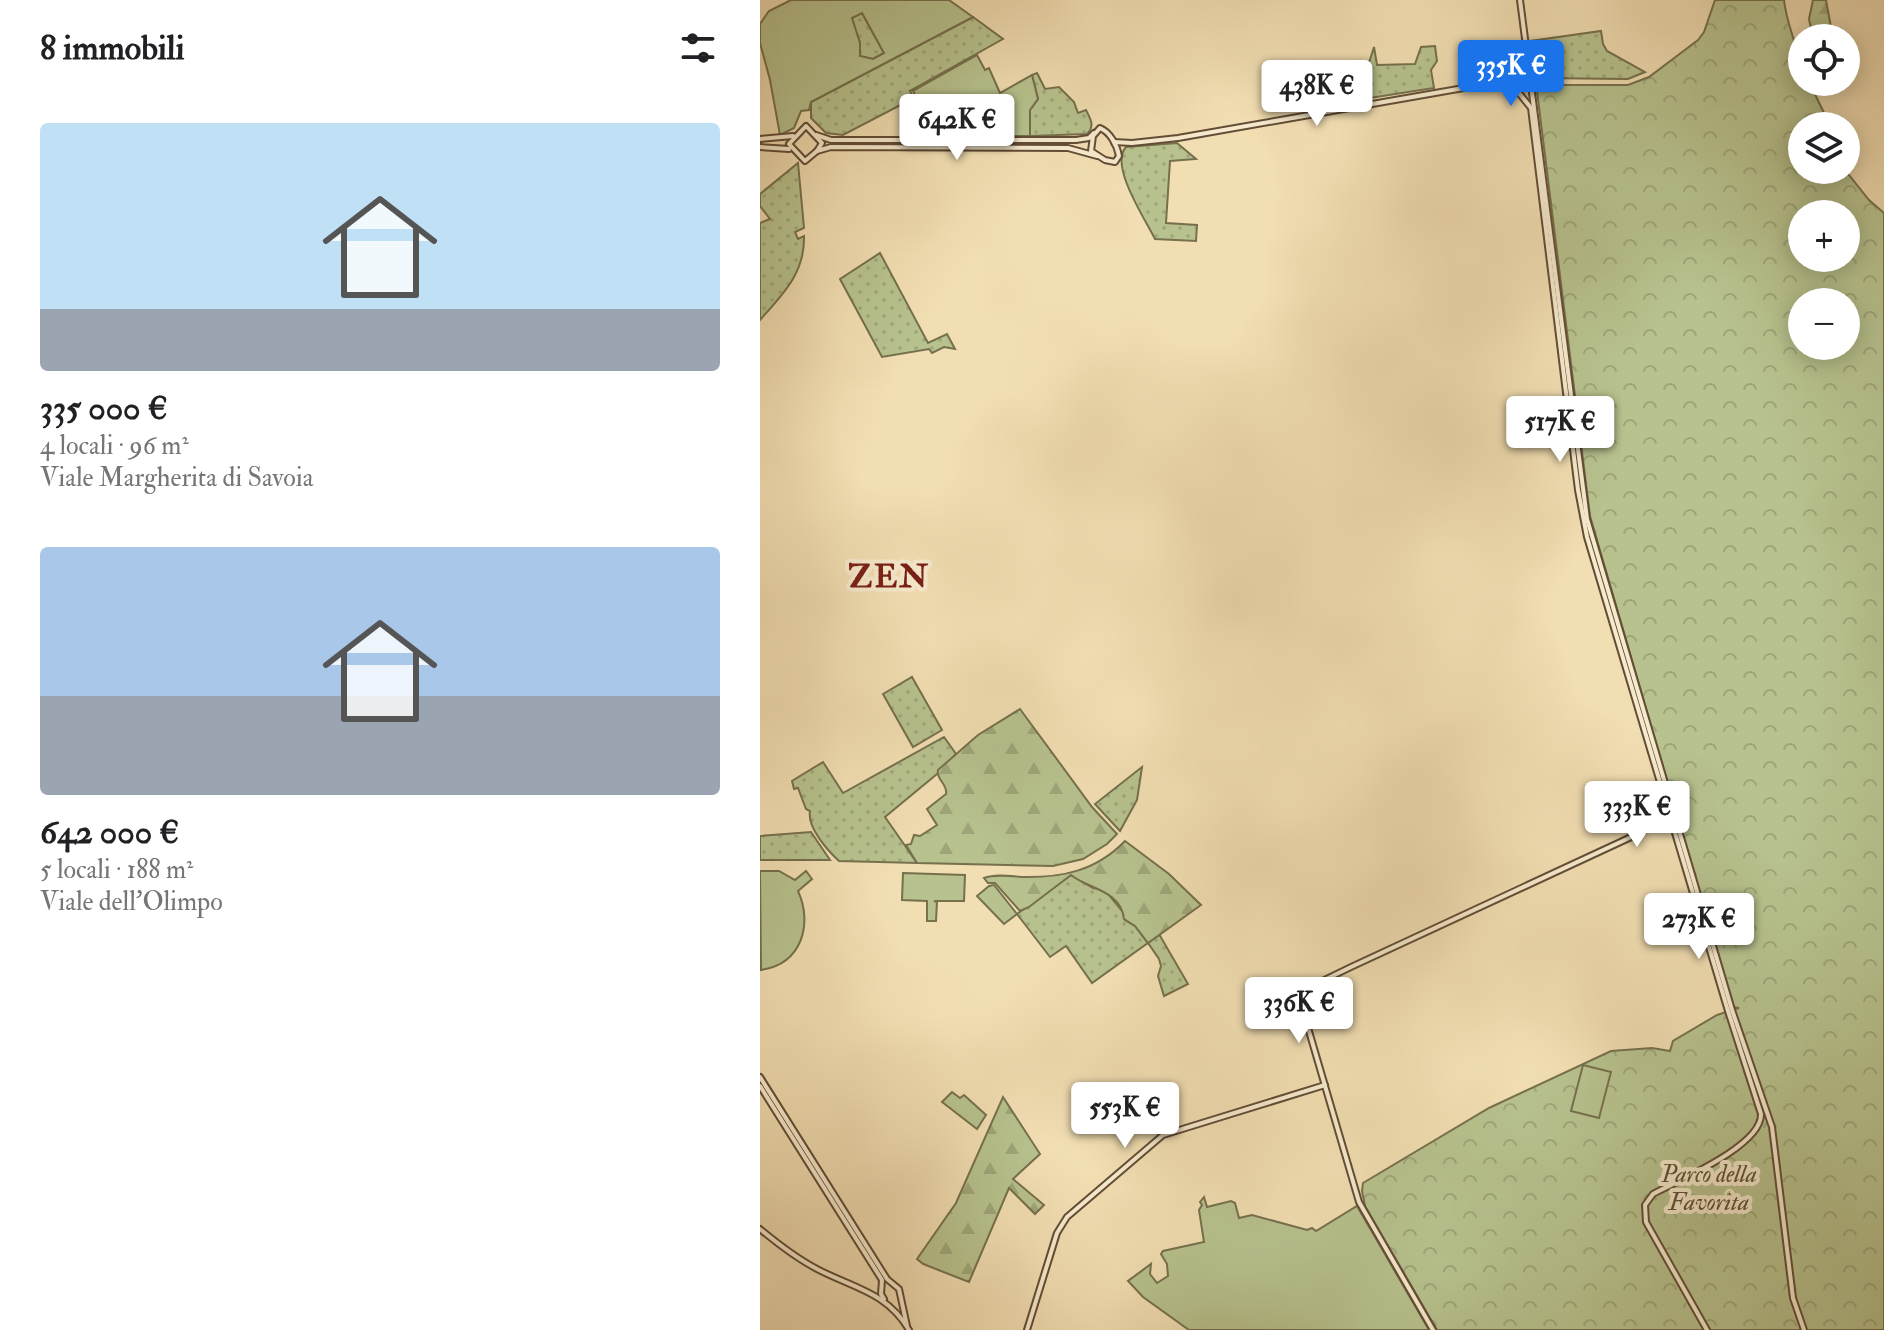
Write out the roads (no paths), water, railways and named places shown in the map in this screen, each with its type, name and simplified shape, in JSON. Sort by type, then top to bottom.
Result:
[{"type":"street","points":[[1520,0],[1583,519],[1732,1010],[1773,1132],[1793,1298],[1804,1330]]},
{"type":"street","points":[[1511,83],[1512,77],[1527,59]]},
{"type":"street","points":[[1114,142],[1132,143],[1218,132],[1512,77]]},
{"type":"street","points":[[1498,82],[1511,83],[1532,106]]},
{"type":"street","points":[[760,147],[784,147],[807,161],[822,143],[806,126],[789,144],[794,152]]},
{"type":"street","points":[[816,135],[831,140],[1076,140],[1087,139],[1102,128],[1119,153]]},
{"type":"street","points":[[1094,133],[1090,147],[1097,156]]},
{"type":"street","points":[[760,139],[784,139],[795,135]]},
{"type":"street","points":[[817,151],[829,147],[1072,148],[1112,163],[1118,159],[1122,147],[1132,143]]},
{"type":"street","points":[[1433,1330],[1359,1202],[1299,997],[1351,967],[1645,830],[1654,822],[1668,798]]},
{"type":"street","points":[[1668,798],[1762,1120],[1756,1130]]},
{"type":"street","points":[[760,1077],[887,1279],[899,1289],[908,1328]]},
{"type":"street","points":[[1027,1330],[1057,1233],[1067,1217],[1163,1135],[1325,1085]]},
{"type":"street","points":[[760,1086],[882,1280],[884,1300]]},
{"type":"street","points":[[1707,1330],[1646,1222],[1645,1205],[1653,1194],[1732,1151],[1756,1130],[1765,1126],[1773,1132]]},
{"type":"street","points":[[760,1229],[781,1247],[815,1268],[884,1300],[908,1328]]},
{"type":"street","points":[[865,1290],[874,1293],[893,1284]]},
{"type":"street","points":[[884,1300],[894,1301],[899,1294]]},
{"type":"district","name":"ZEN","points":[[889,576]]},
{"type":"park label","name":"Parco della Favorita","points":[[1709,1188]]}]
